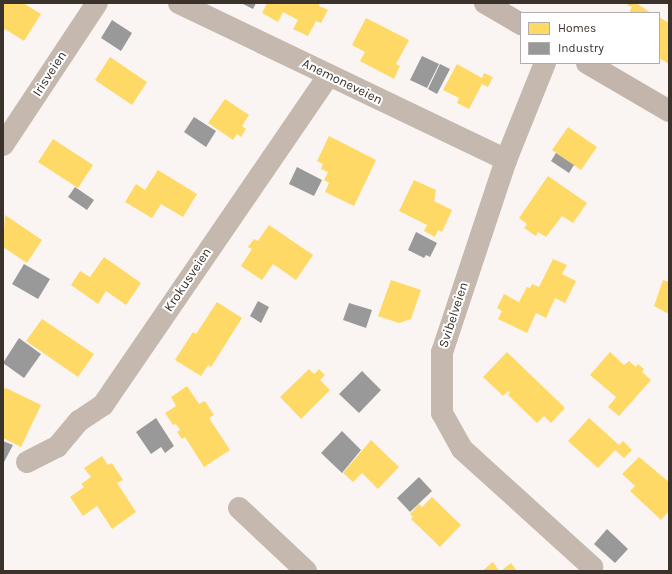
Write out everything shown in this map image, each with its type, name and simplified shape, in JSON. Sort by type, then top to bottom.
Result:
[{"type":"main road","points":[[485,3],[520,23]]},
{"type":"main road","points":[[589,64],[669,111]]},
{"type":"street","name":"Irisveien","points":[[3,145],[97,3]]},
{"type":"street","name":"Anemoneveien","points":[[179,3],[328,76],[506,160]]},
{"type":"street","name":"Svibelveien","points":[[545,64],[506,160],[442,352],[442,413],[462,449],[592,568]]},
{"type":"street","name":"Krokusveien","points":[[26,462],[57,447],[79,421],[103,406],[328,76]]},
{"type":"street","points":[[239,508],[306,571]]},
{"type":"building: Homes","points":[[3,3],[23,3],[41,14],[24,41],[5,29],[3,33]]},
{"type":"building: Homes","points":[[267,3],[320,3],[319,6],[328,10],[321,23],[316,21],[308,36],[293,29],[298,20],[283,12],[278,22],[262,13]]},
{"type":"building: Homes","points":[[628,3],[636,3],[650,12],[630,12],[632,7],[627,5]]},
{"type":"building: Homes","points":[[366,18],[409,40],[396,64],[400,66],[394,79],[360,61],[365,52],[352,45]]},
{"type":"building: Homes","points":[[660,18],[669,23],[669,64],[660,59]]},
{"type":"building: Homes","points":[[110,57],[147,82],[132,105],[95,80]]},
{"type":"building: Homes","points":[[457,64],[482,78],[484,73],[493,77],[488,87],[482,84],[469,109],[457,103],[459,98],[443,90]]},
{"type":"building: Homes","points":[[225,99],[249,115],[242,126],[246,129],[241,137],[237,134],[233,140],[208,123]]},
{"type":"building: Homes","points":[[568,127],[597,147],[581,170],[552,150]]},
{"type":"building: Homes","points":[[329,136],[376,160],[354,206],[325,192],[329,183],[324,180],[328,172],[321,169],[323,164],[317,161]]},
{"type":"building: Homes","points":[[53,139],[93,165],[78,188],[38,162]]},
{"type":"building: Homes","points":[[158,170],[197,194],[183,217],[161,204],[152,218],[125,202],[136,184],[145,190]]},
{"type":"building: Homes","points":[[548,176],[587,203],[573,223],[562,216],[546,237],[538,232],[536,236],[524,228],[527,224],[519,218]]},
{"type":"building: Homes","points":[[414,180],[436,190],[434,201],[452,210],[442,232],[438,230],[435,237],[424,231],[427,225],[399,211]]},
{"type":"building: Homes","points":[[5,215],[42,240],[27,263],[3,247]]},
{"type":"building: Homes","points":[[269,225],[313,255],[296,280],[273,264],[262,280],[241,266],[252,249],[248,247],[254,239],[258,241]]},
{"type":"building: Homes","points":[[104,257],[141,283],[126,305],[106,291],[98,304],[71,285],[80,271],[90,277]]},
{"type":"building: Homes","points":[[553,259],[567,265],[562,274],[576,281],[565,303],[555,298],[546,318],[536,313],[527,333],[498,319],[502,311],[497,308],[504,294],[519,302],[527,287],[530,288],[532,284],[539,287]]},
{"type":"building: Homes","points":[[391,280],[421,290],[411,319],[399,323],[378,316]]},
{"type":"building: Homes","points":[[663,280],[669,282],[669,314],[654,306]]},
{"type":"building: Homes","points":[[217,302],[242,318],[211,367],[208,365],[201,376],[175,360],[193,332],[196,334]]},
{"type":"building: Homes","points":[[42,319],[94,354],[78,377],[26,341]]},
{"type":"building: Homes","points":[[507,352],[565,408],[551,423],[544,416],[537,423],[508,395],[510,393],[508,391],[503,396],[483,377]]},
{"type":"building: Homes","points":[[610,352],[624,365],[629,361],[636,367],[638,364],[644,369],[642,372],[651,380],[619,416],[608,407],[616,397],[590,375]]},
{"type":"building: Homes","points":[[309,369],[314,374],[319,369],[325,375],[320,380],[330,390],[301,419],[280,397]]},
{"type":"building: Homes","points":[[187,386],[199,404],[205,401],[214,415],[209,418],[230,450],[204,467],[185,437],[182,439],[177,432],[180,430],[176,424],[173,425],[165,413],[176,406],[171,397]]},
{"type":"building: Homes","points":[[6,388],[41,405],[21,447],[3,438],[3,389]]},
{"type":"building: Homes","points":[[589,418],[619,445],[623,441],[632,450],[624,458],[615,450],[598,468],[568,441]]},
{"type":"building: Homes","points":[[371,440],[399,467],[378,489],[362,473],[353,482],[343,473]]},
{"type":"building: Homes","points":[[102,456],[108,465],[112,463],[123,480],[117,483],[136,512],[112,529],[97,506],[83,516],[70,497],[84,487],[81,484],[91,477],[84,468]]},
{"type":"building: Homes","points":[[639,457],[669,482],[669,511],[661,520],[630,491],[635,486],[622,474]]},
{"type":"building: Homes","points":[[432,497],[461,525],[440,547],[411,519],[413,517],[410,514],[419,504],[422,507]]},
{"type":"building: Homes","points":[[493,562],[499,571],[482,571]]},
{"type":"building: Homes","points":[[511,563],[517,571],[501,571]]},
{"type":"building: Industry","points":[[241,3],[256,3],[253,9]]},
{"type":"building: Industry","points":[[112,20],[132,33],[121,51],[101,38]]},
{"type":"building: Industry","points":[[422,56],[439,64],[427,88],[410,80]]},
{"type":"building: Industry","points":[[440,64],[450,69],[437,94],[428,89]]},
{"type":"building: Industry","points":[[194,117],[216,131],[206,147],[184,132]]},
{"type":"building: Industry","points":[[556,153],[574,165],[569,173],[551,161]]},
{"type":"building: Industry","points":[[297,167],[322,180],[314,196],[289,184]]},
{"type":"building: Industry","points":[[75,187],[94,200],[87,210],[68,197]]},
{"type":"building: Industry","points":[[416,232],[437,243],[430,257],[426,255],[424,258],[408,250]]},
{"type":"building: Industry","points":[[24,264],[50,279],[38,299],[12,284]]},
{"type":"building: Industry","points":[[258,301],[269,307],[261,323],[250,316]]},
{"type":"building: Industry","points":[[349,303],[372,310],[366,328],[343,320]]},
{"type":"building: Industry","points":[[19,338],[41,354],[24,378],[3,363]]},
{"type":"building: Industry","points":[[362,371],[381,390],[359,413],[339,394]]},
{"type":"building: Industry","points":[[156,418],[174,446],[165,453],[161,447],[151,454],[136,432]]},
{"type":"building: Industry","points":[[342,431],[361,450],[342,473],[321,453]]},
{"type":"building: Industry","points":[[3,441],[13,445],[4,462],[3,462]]},
{"type":"building: Industry","points":[[419,477],[432,491],[410,512],[397,498]]},
{"type":"building: Industry","points":[[607,529],[628,549],[615,563],[594,544]]}]
